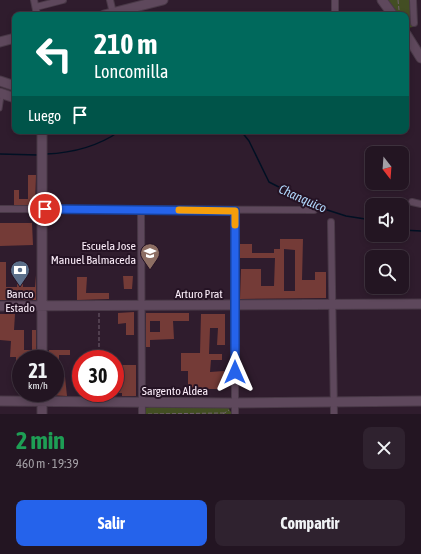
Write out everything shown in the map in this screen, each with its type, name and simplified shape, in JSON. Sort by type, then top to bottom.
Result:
[{"type":"street","points":[[35,3],[63,0]]},
{"type":"street","points":[[109,12],[110,0]]},
{"type":"street","points":[[115,12],[146,2],[163,0]]},
{"type":"street","points":[[334,0],[335,12]]},
{"type":"street","points":[[382,0],[394,12]]},
{"type":"street","points":[[413,0],[414,23]]},
{"type":"street","points":[[0,42],[12,39]]},
{"type":"street","points":[[409,39],[421,58]]},
{"type":"street","points":[[0,81],[12,85]]},
{"type":"street","points":[[1,94],[12,97]]},
{"type":"street","points":[[42,134],[42,350]]},
{"type":"street","points":[[412,202],[421,204]]},
{"type":"street","points":[[0,209],[235,211],[314,210]]},
{"type":"street","points":[[140,210],[142,414]]},
{"type":"street","points":[[235,211],[235,414]]},
{"type":"street","points":[[331,222],[334,414]]},
{"type":"street","name":"Arturo Prat","points":[[0,306],[421,304]]},
{"type":"street","name":"Sargento Aldea","points":[[64,398],[142,403],[421,401]]},
{"type":"street","name":"Sargento Aldea","points":[[0,401],[12,400]]},
{"type":"street","points":[[42,402],[42,414]]},
{"type":"lane","points":[[0,108],[1,94]]},
{"type":"path","points":[[396,12],[398,0]]},
{"type":"path","points":[[99,306],[99,350]]},
{"type":"path","points":[[148,414],[224,413]]},
{"type":"green space","points":[[385,0],[413,0],[413,27],[409,28],[409,12],[395,12]]},
{"type":"green space","points":[[153,406],[228,407],[232,414],[144,414],[146,408]]},
{"type":"building","points":[[28,175],[36,175],[35,205],[14,205],[14,190],[19,190],[19,199],[28,199]]},
{"type":"building","points":[[0,223],[32,223],[33,245],[0,246]]},
{"type":"building","points":[[280,239],[303,239],[302,280],[315,280],[315,272],[326,272],[326,298],[240,299],[241,269],[261,269],[261,286],[274,286],[275,258],[240,258],[240,244],[252,244],[252,253],[274,253],[274,249],[280,249]],"holes":[[[284,249],[295,250],[295,291],[284,291]]]},
{"type":"building","points":[[0,262],[6,262],[6,287],[17,287],[17,275],[23,275],[23,287],[35,287],[36,275],[36,300],[0,300]]},
{"type":"building","points":[[123,276],[133,276],[132,289],[124,289]]},
{"type":"building","points":[[77,277],[87,277],[86,293],[109,293],[109,299],[77,300]]},
{"type":"building","points":[[134,312],[134,335],[126,335],[126,323],[118,324],[118,313]]},
{"type":"building","points":[[146,313],[189,313],[189,321],[173,321],[174,339],[150,340],[150,347],[146,347]],"holes":[[[150,321],[160,321],[160,332],[150,332]]]},
{"type":"building","points":[[0,314],[15,314],[14,330],[24,330],[24,350],[12,350],[12,357],[10,357],[11,341],[0,340]]},
{"type":"building","points":[[201,314],[225,314],[225,345],[217,345],[218,328],[210,328],[209,354],[222,354],[222,360],[211,360],[210,372],[224,371],[224,389],[188,389],[188,371],[181,371],[181,353],[200,353]]},
{"type":"building","points":[[32,330],[36,330],[36,350],[32,350]]},
{"type":"building","points":[[64,350],[70,350],[70,355],[64,355]]},
{"type":"building","points":[[124,365],[136,365],[136,396],[124,396]]},
{"type":"building","points":[[64,377],[65,377],[67,396],[64,396]]},
{"type":"waterway","name":"Chanquico","points":[[46,154],[75,151],[94,145],[116,134]]},
{"type":"waterway","name":"Chanquico","points":[[243,134],[249,141],[269,182],[318,207],[346,216],[365,219]]},
{"type":"waterway","name":"Chanquico","points":[[0,154],[38,155]]},
{"type":"waterway","name":"Chanquico","points":[[409,230],[421,231]]},
{"type":"slow traffic","points":[[179,210],[235,211],[235,225]]},
{"type":"place","name":"Escuela Jose Manuel Balmaceda","points":[[150,270]]},
{"type":"place","name":"Banco Estado","points":[[20,287]]},
{"type":"route","points":[[45,209],[235,211],[235,372]]}]
